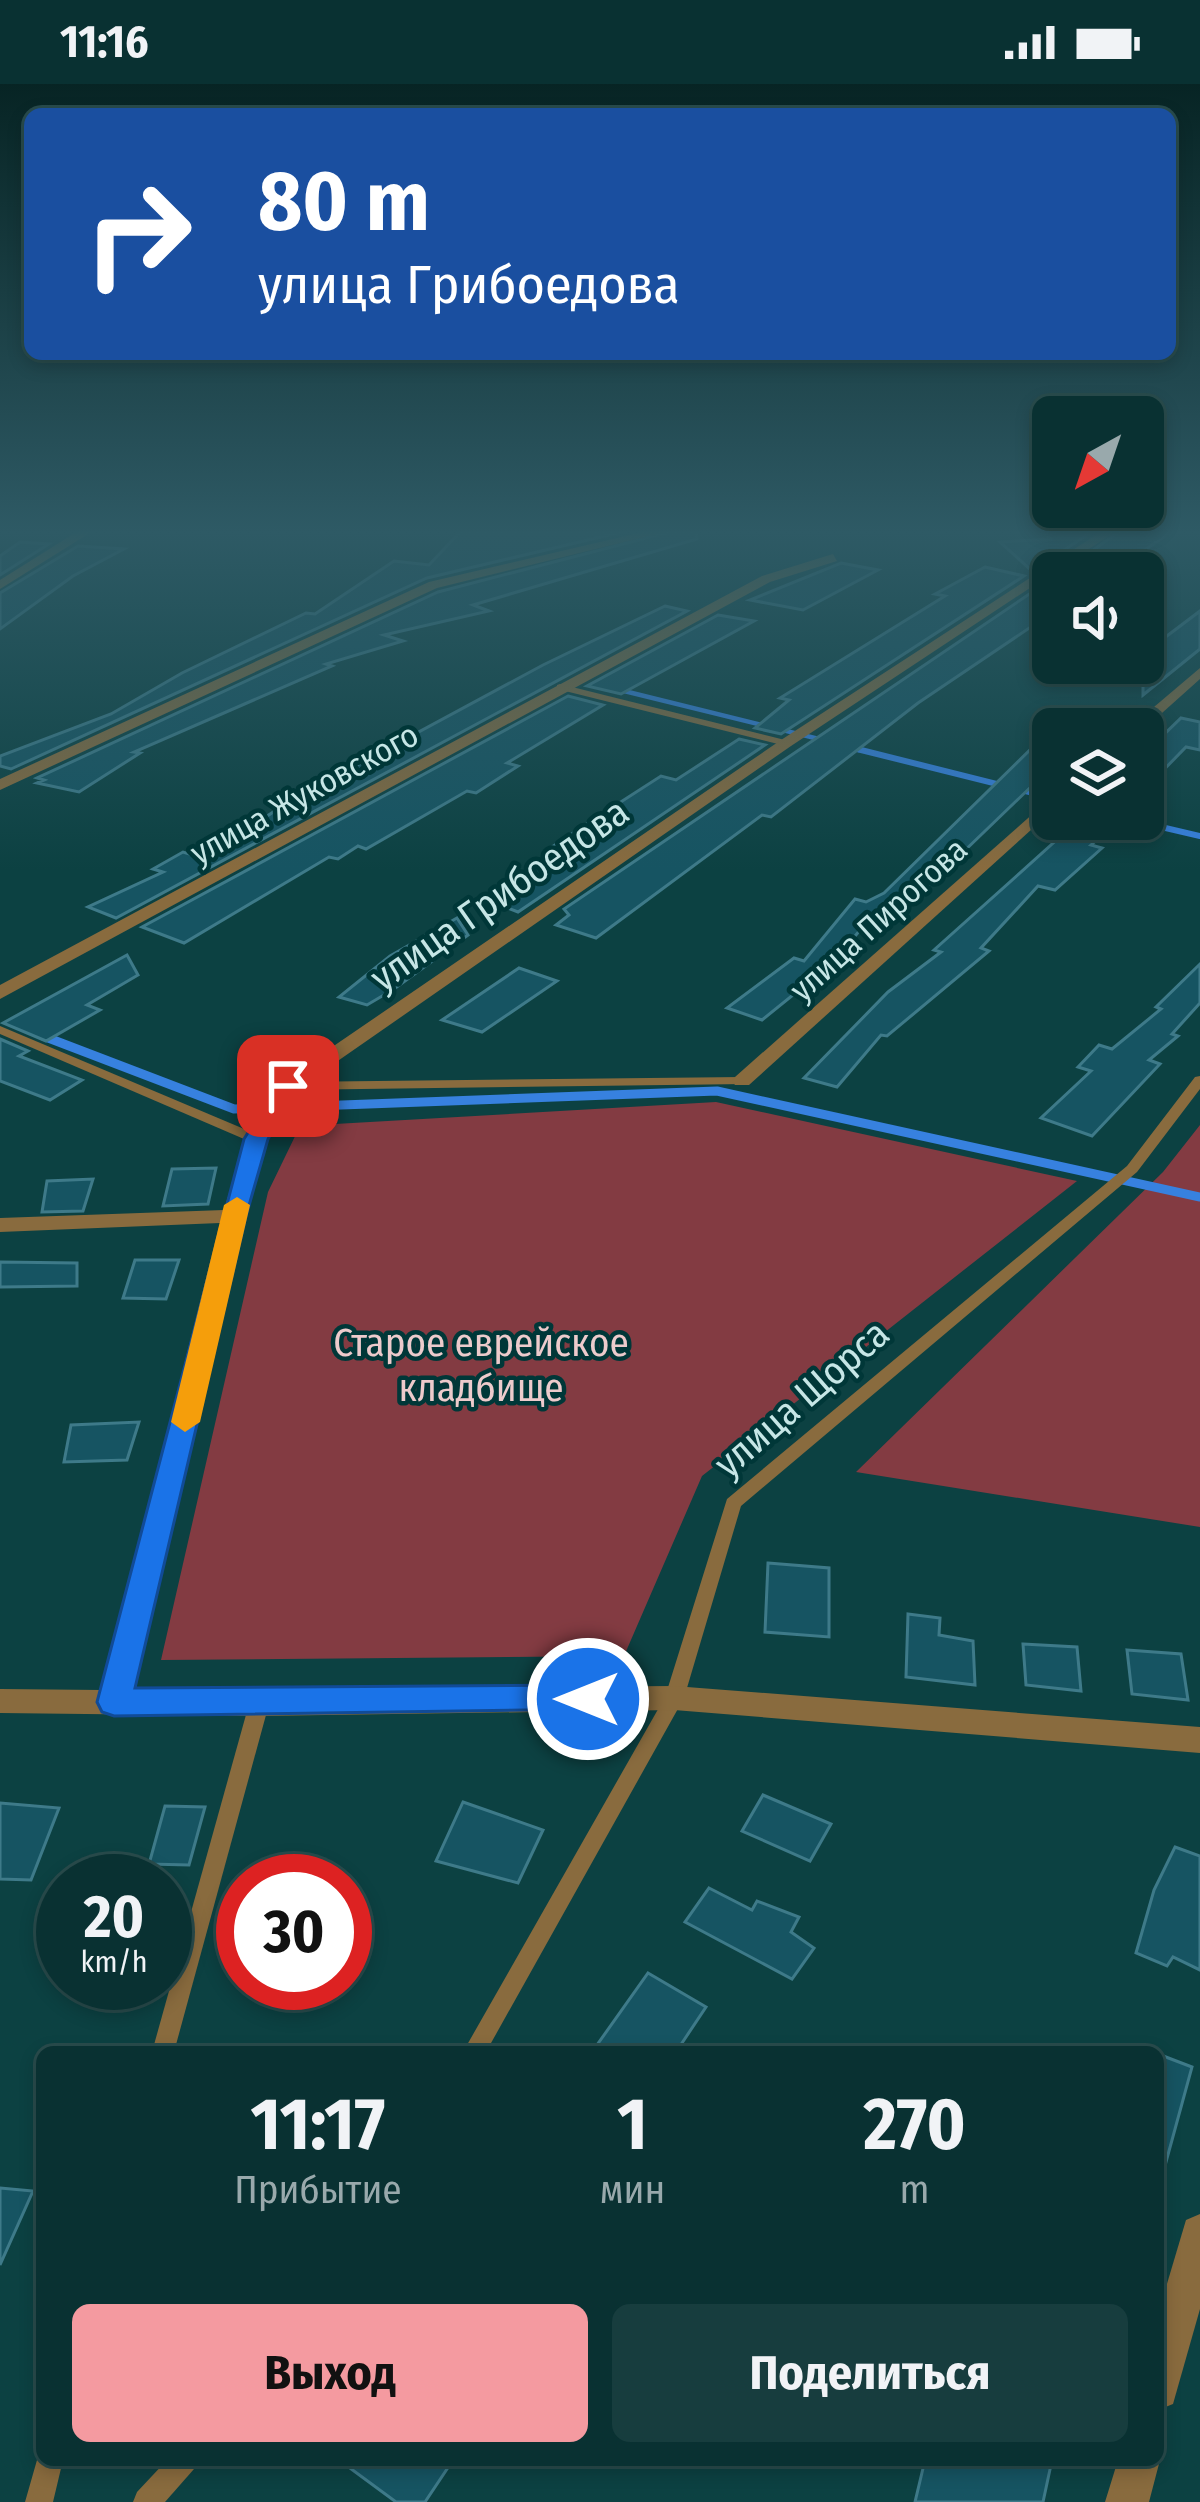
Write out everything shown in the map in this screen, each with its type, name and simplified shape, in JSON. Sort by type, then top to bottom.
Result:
[{"type":"street","points":[[0,785],[306,644]]},
{"type":"street","name":"улица Жуковского","points":[[0,993],[642,644]]},
{"type":"street","name":"улица Грибоедова","points":[[114,1702],[233,1216],[256,1139],[288,1086],[786,742],[937,644]]},
{"type":"street","points":[[1159,708],[1200,672]]},
{"type":"street","name":"улица Пирогова","points":[[742,1081],[1032,820]]},
{"type":"street","points":[[0,1225],[233,1216]]},
{"type":"street","points":[[0,1701],[259,1704],[674,1698],[1200,1740]]},
{"type":"street","points":[[1164,2367],[1200,2234]]},
{"type":"street","points":[[1127,2502],[1137,2466]]},
{"type":"lane","points":[[560,687],[786,742]]},
{"type":"lane","points":[[0,1030],[256,1139]]},
{"type":"lane","name":"улица Щорса","points":[[477,2046],[674,1698],[733,1503],[1132,1169],[1200,1080]]},
{"type":"lane","points":[[288,1086],[742,1081]]},
{"type":"lane","points":[[165,2046],[259,1704]]},
{"type":"lane","points":[[38,2502],[48,2466]]},
{"type":"lane","points":[[147,2502],[180,2466]]},
{"type":"green space","name":"Старое еврейское кладбище","points":[[716,1102],[1077,1181],[702,1476],[624,1656],[161,1660],[268,1192],[300,1126]]},
{"type":"green space","points":[[1200,1125],[1200,1527],[856,1472],[1163,1172]]},
{"type":"building","points":[[242,644],[284,644],[11,769],[0,766],[0,756],[111,714]]},
{"type":"building","points":[[326,644],[393,644],[326,664],[332,666],[134,752],[140,753],[79,792],[37,783],[44,780],[37,778]]},
{"type":"building","points":[[587,644],[626,644],[116,918],[88,907],[163,872],[153,869],[183,852],[203,858],[342,767],[350,769]]},
{"type":"building","points":[[665,644],[712,644],[621,694],[587,686]]},
{"type":"building","points":[[868,644],[920,644],[781,734],[755,728],[789,700],[780,698]]},
{"type":"building","points":[[956,644],[1006,644],[918,703],[771,817],[762,815],[596,938],[556,925],[569,915],[564,909]]},
{"type":"building","points":[[1164,644],[1200,644],[1200,649],[1164,678]]},
{"type":"building","points":[[568,696],[603,705],[507,763],[518,766],[476,793],[467,791],[366,849],[358,846],[338,859],[329,857],[184,943],[142,927]]},
{"type":"building","points":[[1181,718],[1200,722],[1200,750],[1186,747],[1164,770],[1164,735]]},
{"type":"building","points":[[739,739],[765,745],[518,912],[489,901],[566,847],[555,845],[599,816],[661,776],[676,780]]},
{"type":"building","points":[[1032,748],[1032,786],[904,909],[898,907],[884,920],[871,917],[815,984],[809,982],[762,1020],[727,1008],[794,958],[804,961],[855,899],[866,902],[884,893]]},
{"type":"building","points":[[1057,840],[1096,840],[1091,845],[1102,848],[1055,890],[1038,886],[981,948],[989,951],[887,1036],[881,1035],[837,1087],[804,1078],[888,992],[941,952],[934,950]]},
{"type":"building","points":[[457,918],[468,935],[394,989],[367,1005],[339,997],[390,956]]},
{"type":"building","points":[[127,955],[138,975],[87,1005],[100,1010],[46,1041],[3,1023]]},
{"type":"building","points":[[1200,964],[1200,1003],[1172,1034],[1178,1036],[1149,1060],[1160,1064],[1092,1136],[1041,1118],[1091,1071],[1078,1067],[1099,1045],[1112,1049],[1161,1009],[1156,1007]]},
{"type":"building","points":[[519,968],[557,981],[482,1032],[442,1020]]},
{"type":"building","points":[[0,1039],[28,1051],[19,1056],[82,1080],[50,1100],[0,1081]]},
{"type":"building","points":[[216,1168],[208,1204],[163,1206],[172,1169]]},
{"type":"building","points":[[93,1179],[83,1211],[42,1212],[47,1181]]},
{"type":"building","points":[[135,1260],[179,1260],[166,1299],[123,1298]]},
{"type":"building","points":[[0,1262],[77,1263],[77,1286],[0,1287]]},
{"type":"building","points":[[139,1422],[127,1460],[64,1462],[71,1425]]},
{"type":"building","points":[[768,1563],[829,1568],[829,1637],[765,1632]]},
{"type":"building","points":[[908,1614],[940,1618],[939,1635],[973,1641],[975,1685],[906,1677]]},
{"type":"building","points":[[1023,1644],[1077,1647],[1081,1691],[1026,1685]]},
{"type":"building","points":[[1127,1650],[1181,1654],[1188,1700],[1132,1694]]},
{"type":"building","points":[[763,1795],[831,1824],[810,1861],[742,1831]]},
{"type":"building","points":[[463,1802],[543,1830],[518,1883],[436,1861]]},
{"type":"building","points":[[0,1803],[59,1808],[41,1854],[36,1854],[31,1880],[0,1879]]},
{"type":"building","points":[[165,1806],[205,1807],[192,1854],[152,1854]]},
{"type":"building","points":[[1175,1847],[1200,1856],[1200,1970],[1173,1957],[1167,1966],[1136,1953],[1154,1890]]},
{"type":"building","points":[[709,1888],[752,1910],[757,1901],[799,1917],[791,1932],[814,1948],[792,1979],[685,1922]]},
{"type":"building","points":[[648,1973],[706,2007],[680,2046],[596,2046]]},
{"type":"building","points":[[1164,2056],[1192,2067],[1164,2162]]},
{"type":"building","points":[[0,2188],[33,2191],[0,2265]]},
{"type":"building","points":[[347,2466],[449,2466],[425,2502],[396,2502]]},
{"type":"building","points":[[924,2466],[1051,2466],[1043,2502],[915,2502]]},
{"type":"waterway","points":[[616,689],[827,741]]},
{"type":"waterway","points":[[859,750],[849,747],[1032,793]]},
{"type":"waterway","points":[[1164,828],[1200,836]]},
{"type":"waterway","points":[[43,1036],[234,1109],[717,1091],[1200,1197]]},
{"type":"slow traffic","points":[[185,1422],[237,1205]]},
{"type":"route","points":[[288,1086],[256,1139],[233,1216],[114,1702],[588,1699]]}]
